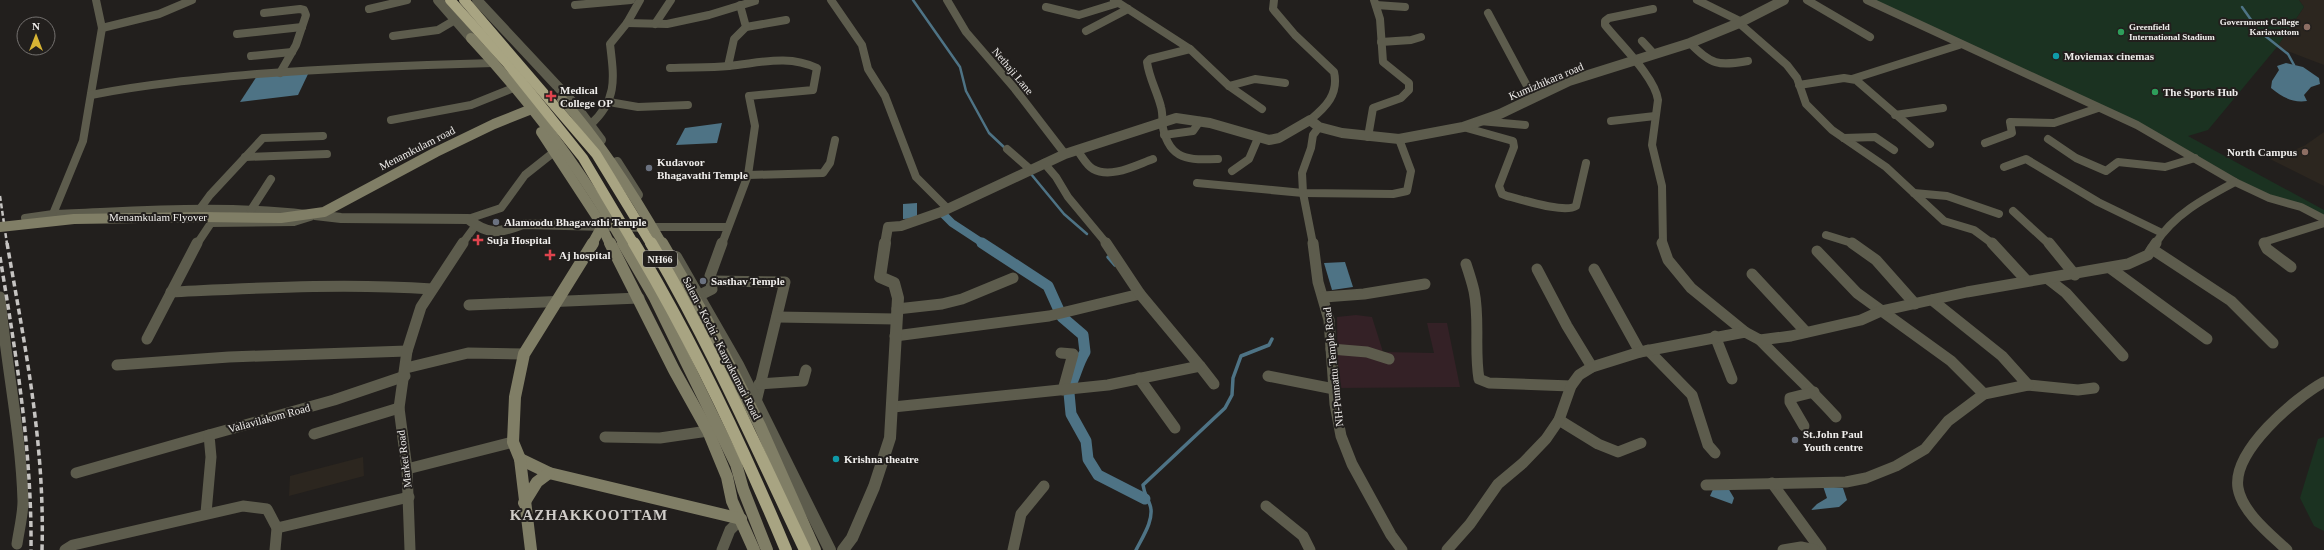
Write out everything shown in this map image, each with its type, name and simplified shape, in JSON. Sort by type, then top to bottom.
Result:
[{"type":"highway","name":"NH66","points":[[450,0],[507,63],[582,158],[664,293],[755,476],[786,550]]},
{"type":"highway","name":"Salem - Kochi - Kanyakumari Road","points":[[464,0],[596,154],[633,213],[678,289],[713,358],[805,550]]},
{"type":"main road","points":[[470,38],[516,87],[533,109],[607,226],[655,298],[736,464],[743,489],[767,550]]},
{"type":"main road","name":"Menamkulam road","points":[[316,215],[336,207],[388,176],[494,124],[565,98]]},
{"type":"main road","points":[[565,98],[635,197],[706,319],[760,426],[815,550]]},
{"type":"main road","points":[[533,109],[538,125],[554,152],[607,226],[639,298],[674,370],[708,431],[728,477],[732,501],[754,550]]},
{"type":"main road","name":"Menamkulam Flyover","points":[[0,227],[74,219],[201,214],[286,217],[316,215]]},
{"type":"main road","points":[[531,550],[527,514],[524,503],[520,459],[513,442],[515,397],[524,354],[607,226]]},
{"type":"main road","points":[[520,459],[549,473],[741,519]]},
{"type":"main road","points":[[524,503],[537,482],[549,473]]},
{"type":"street","points":[[53,214],[83,141],[102,28],[96,0]]},
{"type":"street","points":[[102,28],[159,14],[192,0]]},
{"type":"street","points":[[282,10],[289,0]]},
{"type":"street","points":[[369,9],[407,0]]},
{"type":"street","points":[[438,0],[470,38]]},
{"type":"street","points":[[477,0],[590,124],[629,180],[653,227],[700,295],[756,402],[830,550]]},
{"type":"street","points":[[575,5],[631,0]]},
{"type":"street","points":[[590,124],[598,119],[608,102],[615,82],[610,44],[627,23],[640,0]]},
{"type":"street","points":[[655,24],[670,0]]},
{"type":"street","points":[[831,0],[862,45],[868,69],[885,96],[916,177],[948,209]]},
{"type":"street","name":"Nethaji Lane","points":[[947,0],[966,32],[1016,89],[1065,154]]},
{"type":"street","points":[[843,550],[852,538],[886,452],[893,407],[895,336],[898,298],[894,283],[880,278],[888,227],[901,226],[919,221],[1065,154],[1176,118],[1200,121],[1268,140],[1280,138],[1314,124],[1335,94],[1336,80],[1334,72],[1295,34],[1273,9],[1274,0]]},
{"type":"street","points":[[1697,0],[1739,22],[1787,65],[1797,78],[1806,104],[1844,138],[1878,160],[1944,221],[1974,230],[1990,240],[2027,281]]},
{"type":"street","name":"Kumizhikara road","points":[[1314,124],[1368,137],[1399,139],[1463,126],[1500,114],[1533,97],[1569,82],[1690,43],[1739,22],[1784,0]]},
{"type":"street","points":[[1807,0],[1870,37]]},
{"type":"street","points":[[1867,0],[1960,45],[2137,125],[2235,182],[2269,198],[2301,207],[2324,220]]},
{"type":"street","points":[[627,23],[667,24],[709,15],[755,1]]},
{"type":"street","points":[[1046,7],[1079,15],[1116,2],[1190,49],[1229,86],[1262,108]]},
{"type":"street","points":[[1368,137],[1373,108],[1401,98],[1409,90],[1410,82],[1383,62],[1380,19],[1375,3],[1405,7]]},
{"type":"street","points":[[740,5],[746,27]]},
{"type":"street","points":[[1086,31],[1128,9]]},
{"type":"street","points":[[1653,9],[1616,16],[1605,21],[1606,29],[1634,61],[1657,93],[1652,145],[1662,186],[1662,242],[1668,260],[1691,288],[1745,332],[1760,340],[1791,373],[1814,392],[1836,417]]},
{"type":"street","points":[[264,12],[304,10],[306,15],[292,52],[280,72]]},
{"type":"street","points":[[1488,13],[1533,97]]},
{"type":"street","points":[[393,36],[438,30],[455,20]]},
{"type":"street","points":[[728,66],[734,39],[746,27],[786,20]]},
{"type":"street","points":[[237,34],[302,27]]},
{"type":"street","points":[[1381,42],[1411,40],[1421,37]]},
{"type":"street","points":[[1642,41],[1654,54]]},
{"type":"street","points":[[1690,43],[1707,60],[1716,65],[1748,61]]},
{"type":"street","points":[[1852,79],[1960,45]]},
{"type":"street","points":[[1190,49],[1176,54],[1156,55],[1147,62],[1161,108],[1164,135],[1171,149],[1182,158],[1189,160],[1218,159]]},
{"type":"street","points":[[250,56],[292,52]]},
{"type":"street","points":[[670,68],[728,66],[792,59],[804,60],[817,68],[813,90],[749,96],[754,118],[755,147],[748,175],[726,227],[710,276],[712,281],[712,289],[700,295]]},
{"type":"street","points":[[91,95],[124,88],[280,72],[397,65],[494,63]]},
{"type":"street","points":[[1799,85],[1844,78],[1852,79],[1860,83],[1930,144]]},
{"type":"street","points":[[1229,86],[1255,79],[1285,83]]},
{"type":"street","points":[[391,120],[455,109],[498,98],[516,87]]},
{"type":"street","points":[[608,102],[621,105],[659,107],[688,105]]},
{"type":"street","points":[[1895,115],[1943,108]]},
{"type":"street","points":[[1985,143],[2012,133],[2010,122],[2054,123],[2065,117],[2098,108]]},
{"type":"street","points":[[1611,121],[1655,116]]},
{"type":"street","points":[[1164,135],[1193,131],[1200,121]]},
{"type":"street","points":[[1480,121],[1525,125]]},
{"type":"street","name":"NH-Punnattu Temple Road","points":[[1314,124],[1311,148],[1302,173],[1303,193],[1311,229],[1316,275],[1324,297],[1329,320],[1334,389],[1341,436],[1352,464],[1391,535],[1402,550]]},
{"type":"street","points":[[1463,126],[1513,141],[1514,147],[1499,186],[1502,194],[1507,196],[1559,208],[1573,208],[1576,206],[1586,163]]},
{"type":"street","points":[[201,214],[210,195],[263,138],[322,136]]},
{"type":"street","points":[[1844,138],[1875,137],[1894,150]]},
{"type":"street","points":[[1232,171],[1250,159],[1258,138]]},
{"type":"street","points":[[1197,183],[1303,193],[1393,194],[1407,191],[1411,182],[1410,165],[1399,139]]},
{"type":"street","points":[[2048,139],[2076,158],[2106,171],[2118,162],[2165,167],[2194,158]]},
{"type":"street","points":[[748,175],[822,173],[828,169],[830,164],[835,140]]},
{"type":"street","points":[[1007,149],[1031,170]]},
{"type":"street","points":[[1077,150],[1090,166],[1103,171],[1124,168],[1153,159]]},
{"type":"street","points":[[25,218],[53,214],[201,214],[250,210],[292,211],[349,218],[472,222],[501,208],[526,174],[554,152]]},
{"type":"street","points":[[245,157],[327,154]]},
{"type":"street","points":[[2004,167],[2026,159],[2098,202],[2162,233]]},
{"type":"street","points":[[1044,163],[1056,177],[1068,196],[1103,238],[1140,294],[1214,384]]},
{"type":"street","points":[[250,210],[271,179]]},
{"type":"street","points":[[1760,340],[1861,320],[1881,311],[1932,300],[2027,281],[2075,275],[2128,264],[2148,255],[2162,233],[2174,220],[2203,199],[2235,182]]},
{"type":"street","points":[[1914,193],[1927,192],[1951,199],[1966,200],[1999,214]]},
{"type":"street","points":[[2013,211],[2048,242],[2075,275]]},
{"type":"street","points":[[147,339],[202,234],[211,223],[294,222],[316,215]]},
{"type":"street","points":[[472,222],[482,230],[504,231],[523,224],[726,227]]},
{"type":"street","name":"Market Road","points":[[410,550],[407,468],[399,408],[407,351],[421,307],[472,222]]},
{"type":"street","points":[[2291,267],[2267,249],[2264,242],[2324,223]]},
{"type":"street","points":[[1826,235],[1850,240],[1868,251],[1914,304]]},
{"type":"street","points":[[2152,248],[2231,302],[2273,343]]},
{"type":"street","points":[[1818,251],[1858,294],[1951,361],[1984,394]]},
{"type":"street","points":[[1466,264],[1474,292],[1477,342],[1475,358],[1479,378],[1489,383],[1571,386]]},
{"type":"street","points":[[2110,268],[2207,339]]},
{"type":"street","points":[[1537,269],[1566,326],[1592,367]]},
{"type":"street","points":[[1594,269],[1644,351],[1692,395],[1708,445],[1715,453]]},
{"type":"street","points":[[1752,274],[1806,332]]},
{"type":"street","points":[[777,317],[897,314],[962,299],[1013,278]]},
{"type":"street","points":[[2048,279],[2066,293],[2123,356]]},
{"type":"street","points":[[712,281],[785,282],[759,384],[756,402]]},
{"type":"street","points":[[1324,297],[1364,294],[1425,284]]},
{"type":"street","points":[[171,292],[316,285],[368,285],[432,289]]},
{"type":"street","points":[[895,336],[985,326],[1053,314],[1080,311],[1140,294]]},
{"type":"street","points":[[0,297],[4,342],[17,424],[23,503],[17,544]]},
{"type":"street","points":[[470,305],[558,300],[639,298]]},
{"type":"street","points":[[1932,300],[2002,356],[2028,386]]},
{"type":"street","points":[[1447,550],[1470,524],[1498,484],[1523,463],[1546,439],[1559,420],[1571,386],[1579,375],[1592,367],[1644,351],[1714,336],[1745,332]]},
{"type":"street","points":[[1714,336],[1732,379]]},
{"type":"street","points":[[1331,350],[1367,352],[1389,359]]},
{"type":"street","points":[[117,365],[229,357],[407,351]]},
{"type":"street","points":[[405,372],[468,353],[524,354]]},
{"type":"street","points":[[1061,353],[1073,354],[1063,390]]},
{"type":"street","points":[[893,407],[1108,385],[1200,366]]},
{"type":"street","points":[[759,384],[803,382],[806,370]]},
{"type":"street","name":"Valiavilakom Road","points":[[76,473],[334,400],[405,372]]},
{"type":"street","points":[[1268,376],[1334,389]]},
{"type":"street","points":[[1139,378],[1175,428]]},
{"type":"street","points":[[2287,550],[2245,504],[2238,488],[2242,461],[2274,423],[2307,392],[2324,382]]},
{"type":"street","points":[[1706,485],[1846,482],[1866,478],[1896,466],[1926,449],[1948,421],[1984,394],[2028,386],[2078,390],[2094,388]]},
{"type":"street","points":[[1804,426],[1790,402],[1790,398],[1814,392]]},
{"type":"street","points":[[314,434],[399,408]]},
{"type":"street","points":[[1559,420],[1598,444],[1618,452],[1641,443]]},
{"type":"street","points":[[605,437],[660,438],[708,431]]},
{"type":"street","points":[[206,513],[211,457],[209,435]]},
{"type":"street","points":[[407,468],[513,442]]},
{"type":"street","points":[[1772,483],[1789,507],[1811,532],[1821,550]]},
{"type":"street","points":[[1012,550],[1015,532],[1022,508],[1044,486]]},
{"type":"street","points":[[277,528],[409,497]]},
{"type":"street","points":[[65,550],[73,545],[206,513],[243,506],[262,506],[267,509],[277,528],[275,550]]},
{"type":"street","points":[[1266,506],[1303,536],[1310,550]]},
{"type":"street","points":[[722,550],[730,530],[741,519]]},
{"type":"street","points":[[1783,550],[1801,547],[1815,550]]},
{"type":"shaded area","name":"Government College Kariavattom","points":[[2299,0],[2324,0],[2324,65],[2277,47],[2304,7]]},
{"type":"shaded area","name":"North Campus","points":[[2324,132],[2324,186],[2270,159],[2304,146]]},
{"type":"shaded area","points":[[1356,315],[1372,317],[1383,352],[1434,353],[1427,323],[1447,323],[1460,387],[1338,388],[1337,317]]},
{"type":"shaded area","points":[[363,457],[364,476],[289,496],[290,476]]},
{"type":"green space","name":"The Sports Hub","points":[[1871,0],[2299,0],[2304,7],[2277,47],[2208,130],[2188,136],[2324,210],[2324,217],[2257,190],[2143,126]]},
{"type":"green space","points":[[2324,437],[2324,531],[2314,526],[2300,498],[2318,439]]},
{"type":"water","points":[[2286,63],[2303,67],[2319,78],[2320,84],[2311,87],[2304,95],[2307,101],[2288,99],[2271,88],[2272,81],[2279,70],[2277,66]]},
{"type":"water","points":[[309,72],[298,95],[240,102],[257,76]]},
{"type":"water","points":[[722,123],[717,143],[676,145],[685,128]]},
{"type":"water","points":[[917,203],[917,218],[903,219],[903,204]]},
{"type":"water","points":[[1345,262],[1353,287],[1332,290],[1324,263]]},
{"type":"water","points":[[1823,486],[1843,488],[1847,500],[1839,507],[1811,510],[1827,498]]},
{"type":"water","points":[[1714,487],[1728,488],[1734,498],[1732,504],[1710,496]]},
{"type":"waterway","points":[[913,0],[960,67],[966,91],[989,133],[1006,149]]},
{"type":"waterway","points":[[2242,7],[2254,24]]},
{"type":"waterway","points":[[2264,35],[2288,54],[2294,65]]},
{"type":"waterway","points":[[1031,174],[1064,214],[1087,234]]},
{"type":"waterway","points":[[941,212],[952,223],[984,244]]},
{"type":"waterway","points":[[982,243],[1048,286],[1062,317],[1083,335],[1085,352],[1070,387]]},
{"type":"waterway","points":[[1108,257],[1115,265]]},
{"type":"waterway","points":[[1136,550],[1151,516],[1150,505],[1143,485],[1225,408],[1232,395],[1233,378],[1241,356],[1269,345],[1272,339]]},
{"type":"waterway","points":[[1069,393],[1071,414],[1086,441],[1088,459],[1098,475],[1145,499]]},
{"type":"railway","points":[[0,196],[7,244]]},
{"type":"railway","points":[[7,243],[27,358],[37,434],[42,511],[42,550]]},
{"type":"railway","points":[[0,257],[12,330],[26,439],[31,513],[31,550]]},
{"type":"place","name":"Government College Kariavattom","points":[[2307,27]]},
{"type":"place","name":"Greenfield International Stadium","points":[[2121,32]]},
{"type":"place","name":"Moviemax cinemas","points":[[2056,56]]},
{"type":"place","name":"The Sports Hub","points":[[2155,92]]},
{"type":"place","name":"Medical College OP","points":[[551,96]]},
{"type":"place","name":"North Campus","points":[[2305,152]]},
{"type":"place","name":"Kudavoor Bhagavathi Temple","points":[[649,168]]},
{"type":"place","name":"Alamoodu Bhagavathi Temple","points":[[496,222]]},
{"type":"place","name":"Suja Hospital","points":[[478,240]]},
{"type":"place","name":"Aj hospital","points":[[550,255]]},
{"type":"place","name":"Sasthav Temple","points":[[703,281]]},
{"type":"place","name":"St.John Paul Youth centre","points":[[1795,440]]},
{"type":"place","name":"Krishna theatre","points":[[836,459]]},
{"type":"district","name":"KAZHAKKOOTTAM","points":[[589,515]]}]
